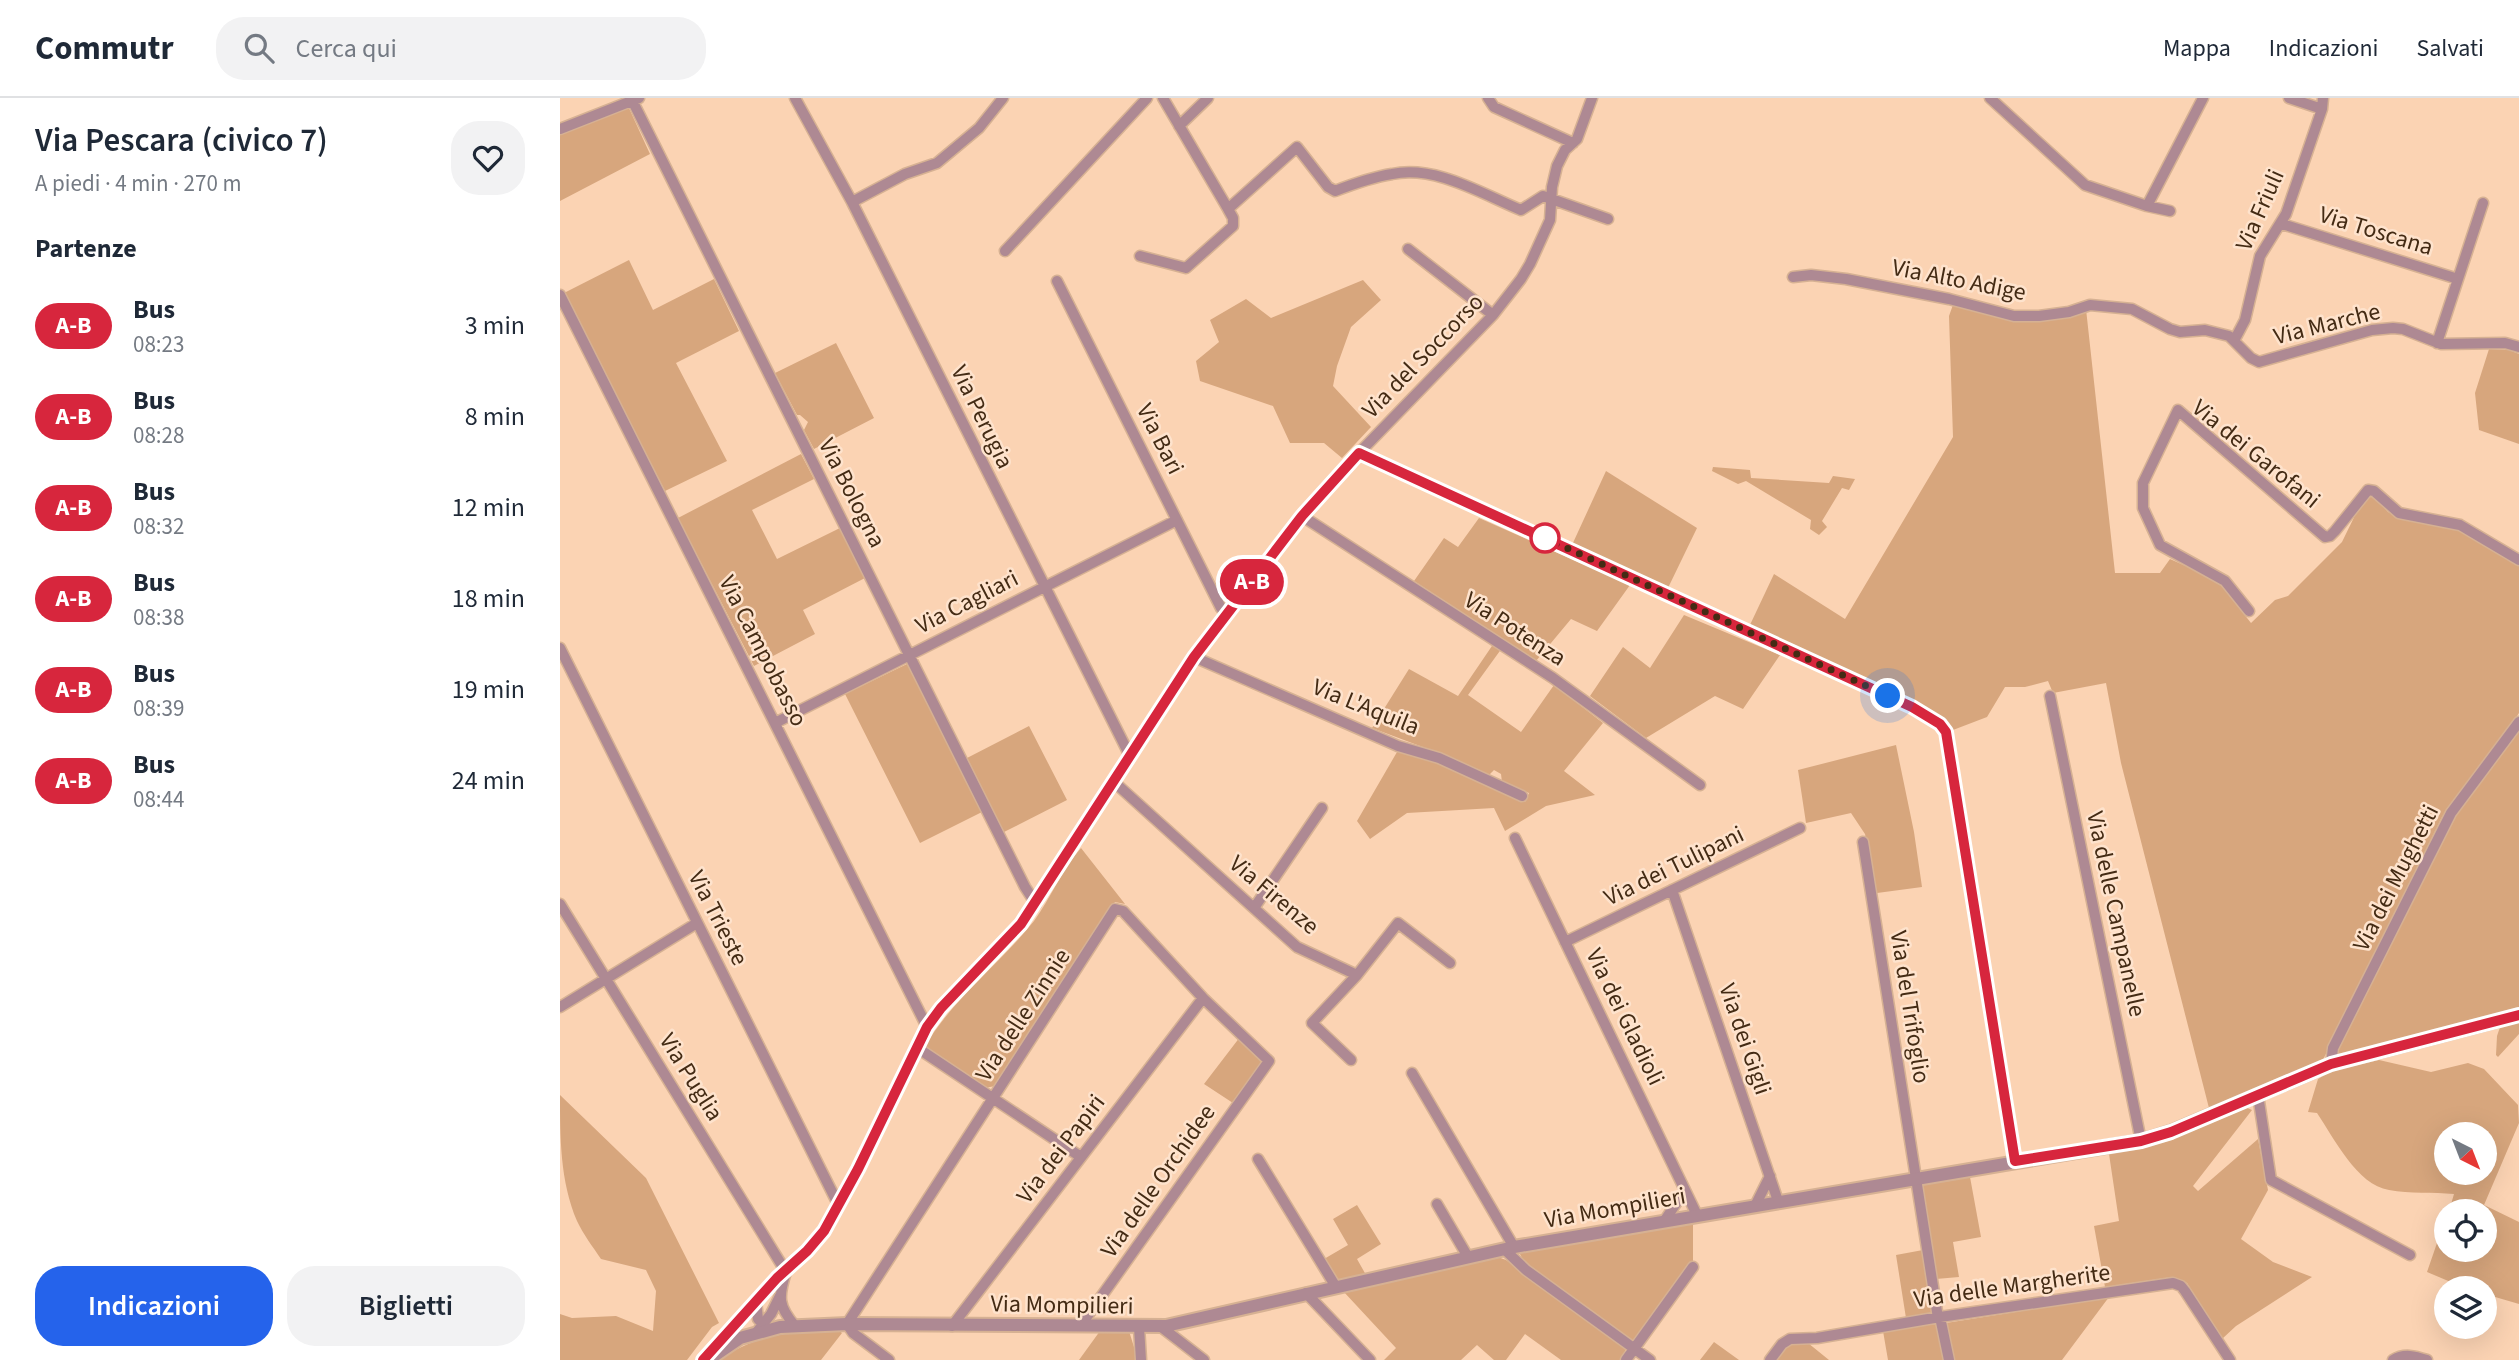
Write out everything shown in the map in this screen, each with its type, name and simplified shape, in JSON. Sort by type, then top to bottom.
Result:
[{"type":"street","name":"Via Perugia","points":[[794,98],[852,202],[1129,757]]},
{"type":"street","points":[[852,202],[905,174],[937,163],[979,128],[1003,98]]},
{"type":"street","points":[[1005,251],[1147,98]]},
{"type":"street","points":[[1140,256],[1185,268],[1233,226],[1233,218],[1163,98]]},
{"type":"street","points":[[1178,125],[1208,98]]},
{"type":"street","points":[[1488,98],[1494,107],[1573,143]]},
{"type":"street","name":"Via del Soccorso","points":[[705,1360],[777,1278],[786,1272],[824,1231],[839,1206],[927,1027],[941,1008],[1021,924],[1036,904],[1194,657],[1302,516],[1493,315],[1530,264],[1550,220],[1557,166],[1565,150],[1582,128],[1592,98]]},
{"type":"street","points":[[1990,98],[2085,185],[2170,211]]},
{"type":"street","points":[[2147,206],[2203,98]]},
{"type":"street","points":[[2289,98],[2322,103]]},
{"type":"street","points":[[560,129],[635,99]]},
{"type":"street","name":"Via Bologna","points":[[635,99],[909,655],[1036,904]]},
{"type":"street","name":"Via Friuli","points":[[2235,339],[2245,320],[2260,256],[2282,223],[2322,103]]},
{"type":"street","points":[[1228,209],[1297,147],[1328,187],[1335,191],[1394,173],[1420,173],[1442,177],[1521,210],[1543,196],[1608,219]]},
{"type":"street","points":[[2437,343],[2483,203]]},
{"type":"street","name":"Via Toscana","points":[[2282,223],[2458,279]]},
{"type":"street","points":[[1408,249],[1493,315]]},
{"type":"street","name":"Via Alto Adige","points":[[1793,277],[1811,275],[1846,279],[1949,299],[2014,316],[2069,312],[2090,304],[2132,309],[2180,332],[2205,330],[2235,339]]},
{"type":"street","name":"Via Bari","points":[[1057,281],[1221,608],[1227,615]]},
{"type":"street","name":"Via Campobasso","points":[[560,295],[927,1027]]},
{"type":"street","name":"Via Marche","points":[[2235,339],[2251,358],[2259,362],[2372,330],[2403,329],[2437,343],[2505,343],[2519,347]]},
{"type":"street","name":"Via dei Garofani","points":[[2249,611],[2225,581],[2160,545],[2143,508],[2143,483],[2178,410],[2325,537],[2335,531],[2368,490],[2374,491],[2399,513],[2460,525],[2519,560]]},
{"type":"street","points":[[1359,453],[1912,707],[1940,724],[1946,732],[2015,1161]]},
{"type":"street","name":"Via Potenza","points":[[1302,516],[1553,678],[1700,785]]},
{"type":"street","name":"Via Cagliari","points":[[775,723],[1177,520]]},
{"type":"street","name":"Via Trieste","points":[[560,648],[839,1206]]},
{"type":"street","name":"Via L'Aquila","points":[[1194,657],[1398,746],[1439,758],[1522,796]]},
{"type":"street","name":"Via delle Campanelle","points":[[2050,696],[2141,1141]]},
{"type":"street","name":"Via dei Mughetti","points":[[2331,1064],[2333,1048],[2451,813],[2519,722]]},
{"type":"street","name":"Via Firenze","points":[[1113,781],[1297,947],[1357,975]]},
{"type":"street","points":[[1254,908],[1322,808]]},
{"type":"street","name":"Via dei Tulipani","points":[[1565,942],[1801,828]]},
{"type":"street","name":"Via dei Gladioli","points":[[1515,838],[1697,1214]]},
{"type":"street","name":"Via del Trifoglio","points":[[1863,842],[1939,1317],[1949,1360]]},
{"type":"street","name":"Via dei Gigli","points":[[1672,890],[1779,1200]]},
{"type":"street","name":"Via Puglia","points":[[560,904],[786,1272]]},
{"type":"street","name":"Via delle Zinnie","points":[[847,1324],[1115,909],[1122,911],[1203,998],[1269,1061]]},
{"type":"street","points":[[560,1007],[697,923]]},
{"type":"street","points":[[1351,1060],[1311,1023],[1357,975],[1398,923],[1450,963]]},
{"type":"street","name":"Via dei Papiri","points":[[952,1326],[1203,998]]},
{"type":"street","name":"Via Mompilieri","points":[[705,1360],[727,1345],[762,1329],[795,1326],[1160,1326],[1509,1248],[1779,1200],[2141,1141],[2171,1132],[2331,1064],[2519,1015]]},
{"type":"street","points":[[916,1047],[1081,1157]]},
{"type":"street","name":"Via delle Orchidee","points":[[1082,1325],[1269,1061]]},
{"type":"street","points":[[1412,1073],[1509,1248],[1526,1270],[1650,1360]]},
{"type":"street","points":[[2258,1095],[2271,1180],[2410,1255]]},
{"type":"street","points":[[1258,1159],[1336,1287]]},
{"type":"street","points":[[1756,1204],[1770,1176]]},
{"type":"street","points":[[1665,1220],[1685,1190]]},
{"type":"street","points":[[1437,1204],[1468,1257]]},
{"type":"street","points":[[1626,1360],[1693,1267]]},
{"type":"street","points":[[762,1329],[780,1296],[786,1272]]},
{"type":"street","name":"Via delle Margherite","points":[[1770,1360],[1782,1343],[1790,1339],[1817,1338],[1939,1317],[2173,1283],[2185,1291],[2230,1360]]},
{"type":"street","points":[[1306,1293],[1370,1360]]},
{"type":"street","points":[[780,1296],[781,1307],[795,1326]]},
{"type":"street","points":[[756,1301],[756,1312],[762,1329]]},
{"type":"street","points":[[847,1324],[853,1333],[889,1360]]},
{"type":"street","points":[[1160,1326],[1204,1360]]},
{"type":"street","points":[[1139,1327],[1141,1360]]},
{"type":"street","points":[[2393,1360],[2411,1355],[2427,1360]]},
{"type":"shaded area","points":[[628,106],[650,154],[560,201],[560,134]]},
{"type":"shaded area","points":[[629,260],[653,310],[714,279],[739,331],[676,363],[727,461],[665,491],[564,293]]},
{"type":"shaded area","points":[[1363,280],[1381,300],[1351,327],[1333,386],[1371,427],[1342,458],[1324,443],[1290,443],[1273,406],[1200,381],[1196,361],[1219,342],[1210,320],[1246,299],[1271,318]]},
{"type":"shaded area","points":[[1954,302],[2024,322],[2068,315],[2086,309],[2115,573],[2160,573],[2170,559],[2217,580],[2251,623],[2275,600],[2288,596],[2342,542],[2362,501],[2373,495],[2388,512],[2459,529],[2519,565],[2519,713],[2488,761],[2462,789],[2442,817],[2320,1066],[2210,1112],[2121,763],[2106,683],[2053,693],[2048,681],[2025,687],[2005,687],[1987,717],[1953,730],[1909,700],[1749,627],[1774,574],[1845,619],[1953,437],[1949,316]]},
{"type":"shaded area","points":[[836,343],[874,418],[814,449],[804,430],[808,422],[797,415],[775,373]]},
{"type":"shaded area","points":[[2489,349],[2509,350],[2519,354],[2519,444],[2479,430],[2475,393]]},
{"type":"shaded area","points":[[801,454],[814,479],[752,510],[777,559],[840,528],[865,578],[803,610],[815,634],[754,666],[678,518]]},
{"type":"shaded area","points":[[1713,467],[1750,470],[1751,478],[1829,483],[1833,476],[1855,479],[1849,490],[1842,488],[1822,521],[1827,527],[1819,535],[1810,529],[1811,520],[1746,481],[1738,484],[1712,471]]},
{"type":"shaded area","points":[[1606,471],[1697,528],[1667,590],[1572,545]]},
{"type":"shaded area","points":[[1479,518],[1630,585],[1597,631],[1571,619],[1536,661],[1414,581],[1444,538],[1458,547]]},
{"type":"shaded area","points":[[1684,615],[1780,655],[1743,709],[1715,696],[1646,738],[1590,696],[1623,647],[1650,668]]},
{"type":"shaded area","points":[[1494,643],[1502,648],[1468,695],[1521,732],[1554,685],[1603,723],[1564,771],[1595,795],[1546,806],[1505,831],[1494,808],[1407,813],[1370,839],[1357,821],[1397,752],[1409,752],[1442,763],[1525,802],[1529,793],[1502,782],[1501,774],[1494,770],[1487,777],[1428,749],[1372,728],[1409,669],[1458,696]]},
{"type":"shaded area","points":[[907,664],[982,812],[920,843],[845,694]]},
{"type":"shaded area","points":[[1029,726],[1067,800],[1004,832],[967,758]]},
{"type":"shaded area","points":[[2519,728],[2519,1010],[2337,1056],[2337,1049],[2456,814]]},
{"type":"shaded area","points":[[1896,745],[1922,887],[1877,893],[1865,834],[1851,813],[1806,823],[1798,770]]},
{"type":"shaded area","points":[[1081,848],[1125,904],[1115,902],[995,1086],[985,1088],[924,1048],[948,1014],[1034,921]]},
{"type":"shaded area","points":[[2519,1018],[2519,1034],[2498,1057],[2497,1036],[2501,1024]]},
{"type":"shaded area","points":[[1240,1037],[1262,1058],[1233,1103],[1204,1084]]},
{"type":"shaded area","points":[[2379,1060],[2431,1072],[2468,1063],[2484,1069],[2518,1105],[2519,1123],[2497,1175],[2497,1122],[2434,1122],[2434,1185],[2493,1185],[2487,1199],[2453,1199],[2454,1194],[2389,1190],[2367,1179],[2347,1159],[2317,1113],[2308,1112],[2318,1079],[2331,1071]]},
{"type":"shaded area","points":[[560,1095],[646,1178],[719,1323],[712,1327],[687,1360],[560,1360],[560,1314],[572,1318],[616,1316],[653,1331],[656,1291],[646,1270],[601,1259],[577,1221],[564,1175]]},
{"type":"shaded area","points":[[2245,1107],[2252,1110],[2193,1186],[2198,1191],[2258,1139],[2268,1190],[2241,1239],[2273,1262],[2312,1277],[2236,1326],[2222,1339],[2187,1283],[2172,1277],[2105,1287],[2094,1226],[2119,1221],[2109,1154],[2161,1140]]},
{"type":"shaded area","points":[[1970,1177],[1981,1237],[1953,1242],[1959,1277],[1936,1279],[1922,1184]]},
{"type":"shaded area","points":[[1357,1205],[1381,1244],[1357,1259],[1366,1275],[1338,1282],[1324,1259],[1348,1245],[1333,1219]]},
{"type":"shaded area","points":[[2497,1211],[2519,1222],[2519,1304],[2497,1298],[2497,1276],[2436,1276],[2427,1272],[2434,1252],[2434,1262],[2497,1262]]},
{"type":"shaded area","points":[[1693,1220],[1693,1263],[1633,1343],[1526,1266],[1519,1252]]},
{"type":"shaded area","points":[[1923,1250],[1933,1314],[1906,1318],[1896,1255]]},
{"type":"shaded area","points":[[1495,1256],[1506,1260],[1625,1346],[1626,1354],[1622,1360],[1561,1360],[1525,1334],[1506,1360],[1494,1360],[1477,1345],[1461,1360],[1384,1360],[1396,1348],[1343,1291]]},
{"type":"shaded area","points":[[2109,1297],[2062,1360],[1953,1360],[1946,1323]]},
{"type":"shaded area","points":[[1938,1321],[1946,1360],[1888,1360],[1883,1331]]},
{"type":"shaded area","points":[[838,1330],[842,1333],[821,1360],[720,1360],[761,1339],[806,1331]]},
{"type":"shaded area","points":[[1100,1331],[1129,1331],[1138,1360],[1079,1360]]},
{"type":"shaded area","points":[[1796,1341],[1808,1343],[1829,1360],[1775,1360],[1785,1346]]},
{"type":"shaded area","points":[[1714,1342],[1739,1360],[1700,1360]]},
{"type":"bus line","name":"A-B","points":[[703,1360],[777,1278],[807,1251],[824,1231],[858,1169],[927,1027],[941,1008],[1021,924],[1194,657],[1302,516],[1359,453],[1912,707],[1940,724],[1946,732],[2015,1161],[2141,1141],[2171,1132],[2331,1064],[2519,1015]]},
{"type":"route","points":[[1545,538],[1888,696]]}]
